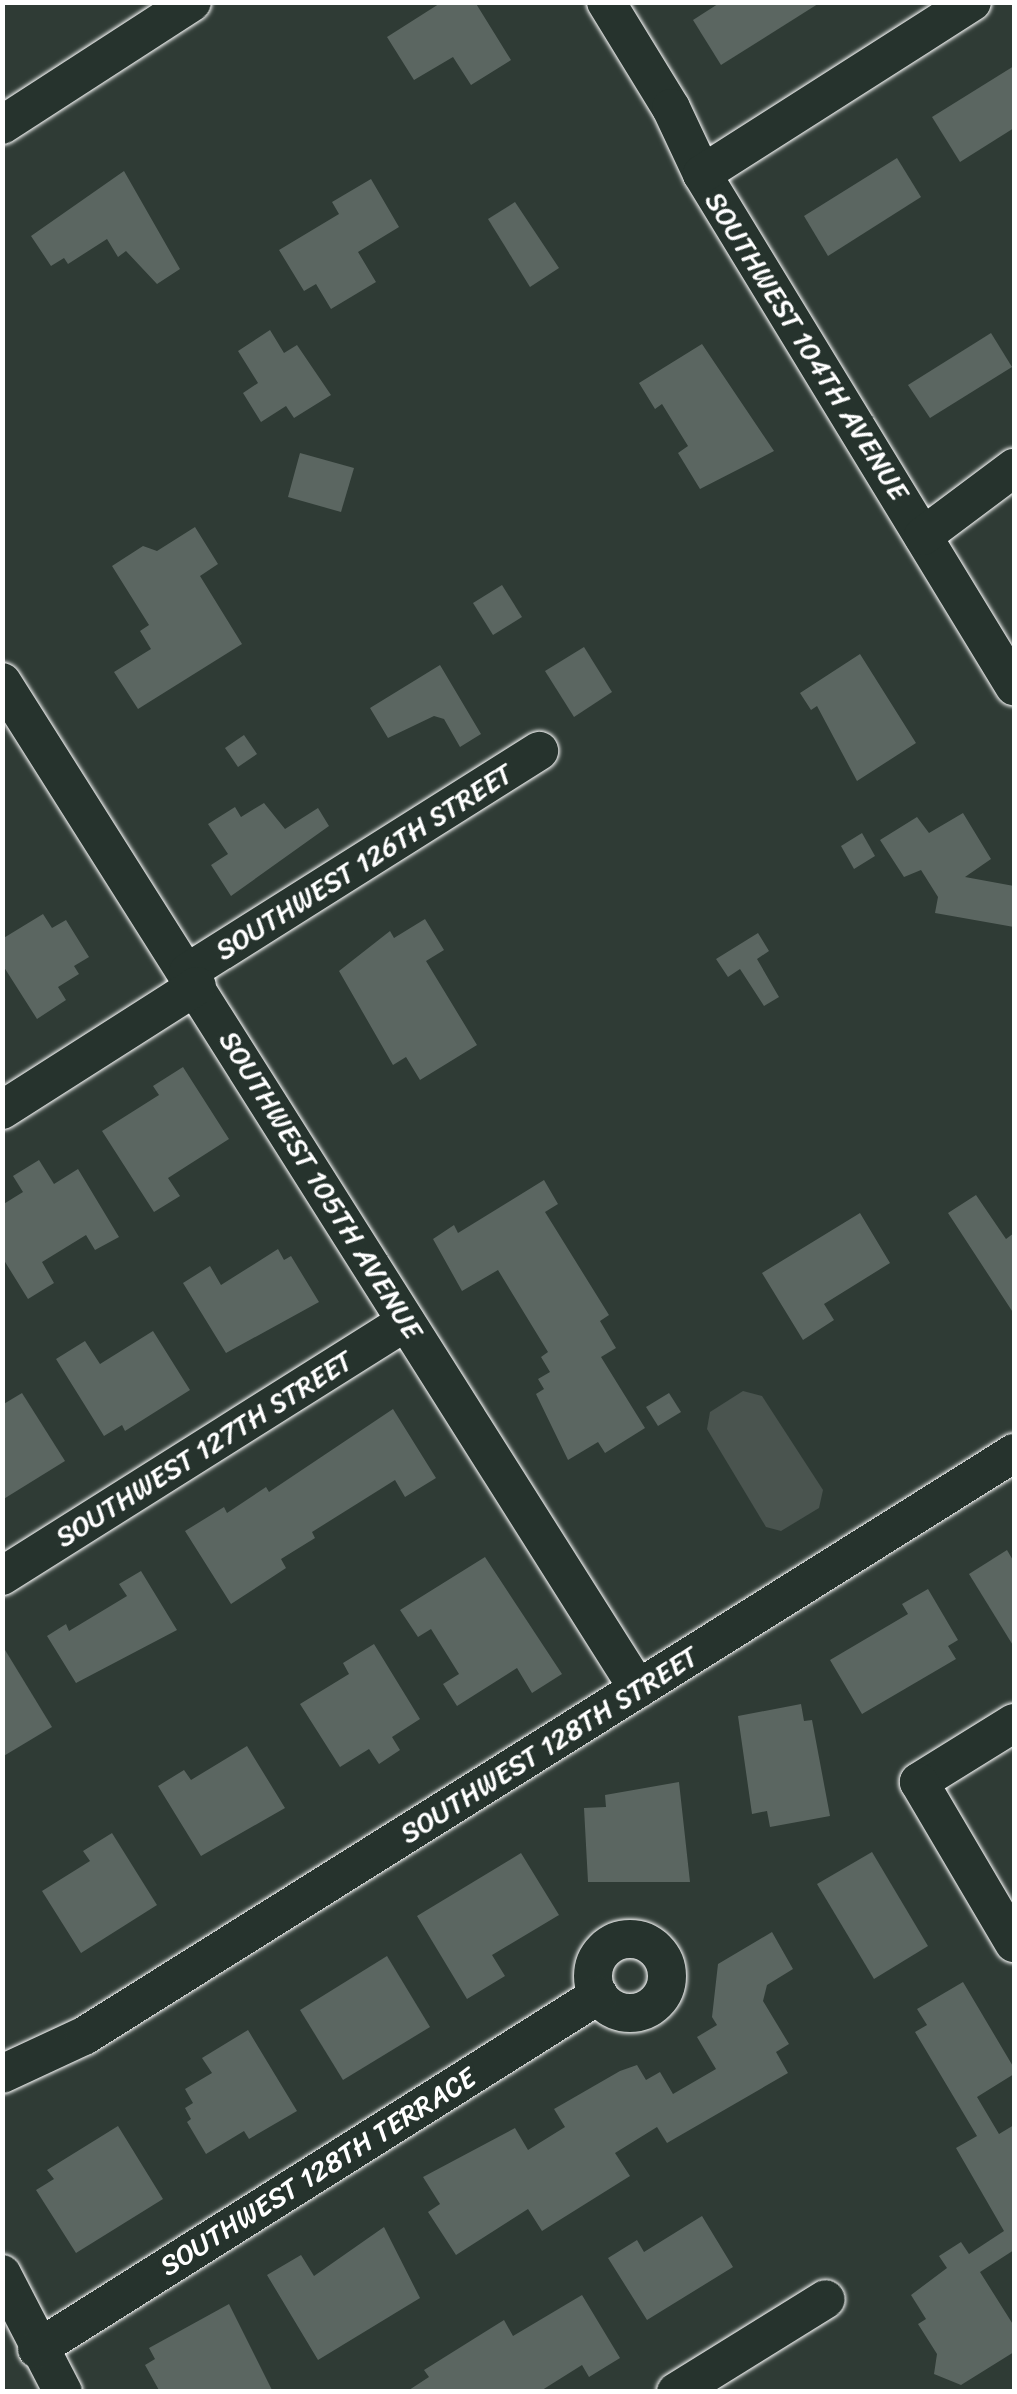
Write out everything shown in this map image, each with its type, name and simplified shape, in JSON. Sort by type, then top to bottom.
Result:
[{"type":"street","points":[[2,125],[192,2]]},
{"type":"street","name":"SOUTHWEST 104TH AVENUE","points":[[606,2],[671,108],[702,174],[1014,686]]},
{"type":"street","points":[[702,174],[972,2]]},
{"type":"street","points":[[923,536],[1014,468]]},
{"type":"street","name":"SOUTHWEST 105TH AVENUE","points":[[2,682],[638,1689]]},
{"type":"street","name":"SOUTHWEST 126TH STREET","points":[[2,1110],[539,751]]},
{"type":"street","name":"SOUTHWEST 127TH STREET","points":[[2,1576],[406,1322]]},
{"type":"street","name":"SOUTHWEST 128TH STREET","points":[[2,2074],[84,2036],[1014,1453]]},
{"type":"street","points":[[1014,1724],[919,1782],[1014,1943]]},
{"type":"street","name":"SOUTHWEST 128TH TERRACE","points":[[37,2349],[599,1995]]},
{"type":"street","name":"SOUTHWEST 128TH STREET","points":[[2,2102],[44,2075],[84,2036]]},
{"type":"street","points":[[2,2274],[37,2349],[63,2392]]},
{"type":"street","points":[[676,2392],[826,2298]]},
{"type":"street","points":[[2,2317],[37,2349]]},
{"type":"shaded area","points":[[743,1391],[762,1396],[823,1490],[819,1508],[781,1531],[766,1527],[707,1429],[710,1412]]},
{"type":"building","points":[[442,2],[475,2],[511,60],[471,85],[453,57],[414,80],[387,37]]},
{"type":"building","points":[[721,2],[821,2],[721,65],[693,20]]},
{"type":"building","points":[[1014,66],[1014,128],[960,162],[932,117]]},
{"type":"building","points":[[897,158],[921,197],[828,256],[804,216]]},
{"type":"building","points":[[124,171],[180,269],[157,284],[126,251],[118,257],[107,239],[68,264],[64,258],[51,266],[31,236]]},
{"type":"building","points":[[371,179],[399,227],[358,252],[376,282],[331,309],[316,284],[304,291],[279,250],[339,214],[332,202]]},
{"type":"building","points":[[515,202],[559,268],[530,287],[488,219]]},
{"type":"building","points":[[270,330],[284,353],[297,345],[331,395],[294,418],[286,406],[261,422],[243,393],[258,383],[238,351]]},
{"type":"building","points":[[991,333],[1012,367],[930,418],[908,385]]},
{"type":"building","points":[[702,344],[774,451],[700,489],[678,453],[688,446],[662,404],[655,409],[639,383]]},
{"type":"building","points":[[300,453],[354,468],[341,512],[288,497]]},
{"type":"building","points":[[195,527],[218,564],[200,576],[242,644],[138,709],[114,672],[151,649],[140,631],[149,625],[112,566],[143,546],[157,551]]},
{"type":"building","points":[[502,585],[522,617],[493,635],[473,603]]},
{"type":"building","points":[[584,647],[612,692],[574,717],[545,671]]},
{"type":"building","points":[[860,654],[916,743],[857,781],[817,706],[811,710],[800,693]]},
{"type":"building","points":[[440,665],[481,734],[460,747],[444,719],[434,716],[388,738],[370,708]]},
{"type":"building","points":[[244,735],[257,754],[238,767],[225,748]]},
{"type":"building","points":[[264,803],[285,829],[318,808],[329,826],[231,896],[211,865],[228,854],[208,824],[235,807],[241,817]]},
{"type":"building","points":[[963,813],[991,859],[965,877],[1014,886],[1014,927],[935,913],[938,897],[921,870],[904,877],[880,840],[917,817],[929,833]]},
{"type":"building","points":[[862,833],[875,856],[854,869],[841,846]]},
{"type":"building","points":[[43,914],[52,928],[66,920],[89,957],[74,966],[79,974],[58,987],[66,1000],[37,1019],[2,964],[2,939]]},
{"type":"building","points":[[425,919],[444,950],[426,961],[477,1045],[420,1080],[406,1057],[393,1065],[339,971],[390,931],[394,938]]},
{"type":"building","points":[[758,933],[769,951],[757,959],[779,997],[764,1006],[740,969],[728,977],[716,959]]},
{"type":"building","points":[[183,1067],[229,1139],[168,1178],[180,1196],[154,1212],[102,1131],[159,1095],[153,1086]]},
{"type":"building","points":[[39,1160],[54,1184],[78,1169],[119,1237],[95,1250],[86,1235],[42,1262],[54,1283],[28,1299],[2,1257],[2,1205],[23,1192],[13,1176]]},
{"type":"building","points":[[544,1180],[558,1204],[545,1212],[609,1315],[600,1321],[616,1348],[601,1357],[645,1428],[605,1453],[598,1442],[568,1460],[536,1394],[544,1389],[538,1379],[550,1372],[541,1357],[548,1352],[498,1270],[462,1291],[433,1239],[454,1225],[458,1233]]},
{"type":"building","points":[[976,1195],[1006,1239],[1014,1233],[1014,1314],[948,1213]]},
{"type":"building","points":[[860,1213],[890,1263],[824,1304],[834,1320],[803,1340],[762,1273]]},
{"type":"building","points":[[278,1249],[284,1260],[291,1256],[319,1302],[226,1353],[183,1283],[210,1266],[221,1285]]},
{"type":"building","points":[[153,1331],[190,1390],[125,1431],[122,1425],[104,1436],[56,1359],[85,1341],[100,1364]]},
{"type":"building","points":[[22,1393],[65,1461],[2,1500],[2,1405]]},
{"type":"building","points":[[669,1393],[681,1412],[658,1426],[646,1407]]},
{"type":"building","points":[[393,1409],[436,1478],[405,1497],[395,1480],[312,1532],[315,1538],[281,1559],[286,1568],[231,1604],[185,1531],[224,1507],[227,1513],[266,1487],[269,1492]]},
{"type":"building","points":[[1007,1550],[1014,1562],[1014,1647],[969,1574]]},
{"type":"building","points":[[485,1557],[562,1674],[532,1693],[517,1668],[457,1706],[443,1684],[459,1674],[431,1629],[418,1637],[400,1610]]},
{"type":"building","points":[[141,1571],[177,1630],[76,1683],[47,1636],[66,1624],[69,1631],[127,1596],[119,1584]]},
{"type":"building","points":[[928,1589],[958,1640],[948,1646],[956,1659],[862,1714],[830,1660],[908,1614],[902,1604]]},
{"type":"building","points":[[374,1644],[420,1719],[392,1737],[400,1750],[379,1764],[369,1749],[340,1767],[300,1704],[349,1674],[343,1663]]},
{"type":"building","points":[[2,1645],[52,1727],[2,1757]]},
{"type":"building","points":[[801,1704],[804,1721],[812,1720],[830,1816],[770,1827],[767,1811],[752,1814],[738,1716]]},
{"type":"building","points":[[247,1746],[285,1808],[201,1856],[158,1786],[184,1770],[191,1780]]},
{"type":"building","points":[[679,1782],[690,1882],[588,1882],[584,1808],[606,1807],[605,1795]]},
{"type":"building","points":[[112,1833],[157,1905],[81,1953],[42,1891],[90,1861],[83,1851]]},
{"type":"building","points":[[872,1852],[928,1946],[874,1979],[817,1884]]},
{"type":"building","points":[[521,1853],[559,1915],[492,1955],[505,1976],[467,1999],[417,1916]]},
{"type":"building","points":[[772,1932],[793,1969],[767,1985],[763,2001],[789,2044],[776,2052],[788,2073],[667,2143],[657,2127],[615,2153],[630,2176],[542,2231],[528,2209],[456,2255],[428,2212],[440,2204],[423,2177],[515,2128],[528,2150],[565,2127],[554,2109],[620,2071],[637,2065],[646,2080],[660,2072],[673,2094],[716,2069],[697,2037],[717,2025],[712,2017],[718,1964]]},
{"type":"building","points":[[387,1956],[430,2027],[343,2080],[300,2010]]},
{"type":"building","points":[[963,1982],[1014,2068],[1014,2074],[977,2097],[999,2134],[1014,2125],[1014,2250],[980,2272],[1014,2326],[1014,2352],[961,2385],[934,2374],[937,2354],[918,2324],[926,2319],[911,2295],[947,2268],[939,2256],[961,2242],[969,2254],[1004,2231],[956,2148],[977,2136],[915,2032],[927,2025],[917,2009]]},
{"type":"building","points":[[248,2030],[297,2111],[249,2139],[244,2131],[206,2154],[187,2122],[191,2119],[185,2108],[193,2103],[185,2089],[212,2073],[202,2058]]},
{"type":"building","points":[[118,2126],[163,2199],[76,2253],[36,2190],[54,2179],[47,2170]]},
{"type":"building","points":[[702,2216],[733,2267],[647,2320],[608,2258],[637,2240],[644,2252]]},
{"type":"building","points":[[384,2227],[420,2298],[318,2360],[267,2275],[301,2255],[314,2276]]},
{"type":"building","points":[[582,2295],[620,2358],[589,2377],[582,2365],[539,2392],[406,2392],[429,2377],[424,2370],[504,2320],[513,2336]]},
{"type":"building","points":[[229,2304],[273,2392],[160,2392],[145,2365],[155,2359],[149,2348]]}]
